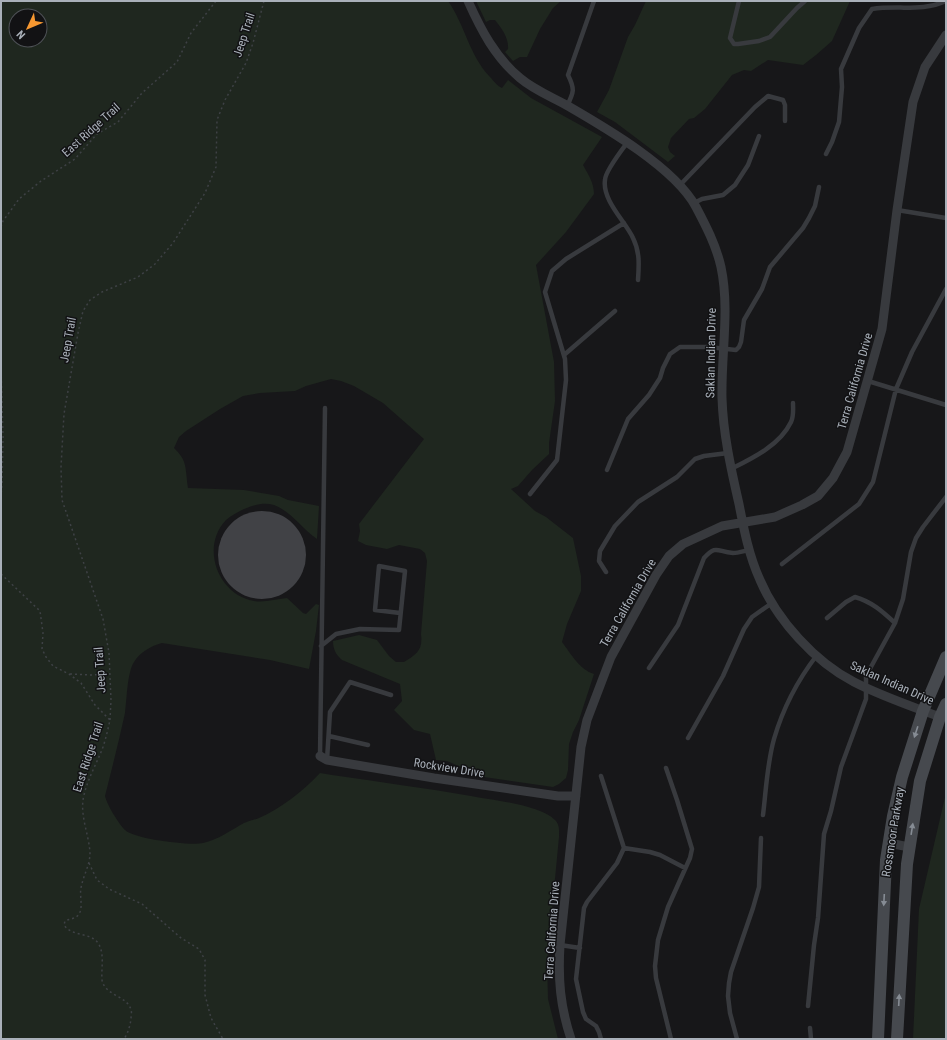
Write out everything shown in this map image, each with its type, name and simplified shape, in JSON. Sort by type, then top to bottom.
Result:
[{"type":"street","name":"Saklan Indian Drive","points":[[468,1],[491,46],[519,77],[533,88],[567,106],[648,158],[680,185],[694,203],[708,229],[720,264],[724,287],[722,397],[728,453],[749,550],[760,581],[772,603],[798,637],[828,665],[839,673],[866,688],[940,717]]},
{"type":"street","name":"Terra California Drive","points":[[571,1039],[565,1021],[558,975],[581,748],[587,720],[611,657],[656,575],[669,556],[683,544],[722,526],[775,517],[818,496],[833,478],[847,452],[882,329],[897,210],[913,102],[925,67],[946,35]]},
{"type":"street","name":"Rossmoor Parkway","points":[[878,1039],[886,860],[893,816],[902,777],[923,711],[946,657]]},
{"type":"street","name":"Rossmoor Parkway","points":[[897,1039],[906,864],[920,781],[940,717],[946,704]]},
{"type":"street","name":"Rockview Drive","points":[[323,758],[434,778],[558,796],[576,796]]},
{"type":"street","points":[[889,843],[909,847]]},
{"type":"lane","points":[[567,106],[573,93],[568,75],[594,1]]},
{"type":"lane","points":[[739,1],[730,38],[732,42],[736,44],[760,41],[770,37],[797,8],[806,1]]},
{"type":"lane","points":[[826,154],[840,122],[842,87],[840,69],[859,28],[872,9],[926,8],[946,1]]},
{"type":"lane","points":[[680,185],[755,107],[768,96],[783,100],[785,105],[785,121]]},
{"type":"lane","points":[[694,203],[702,199],[723,194],[735,185],[748,165],[759,136]]},
{"type":"lane","points":[[626,143],[604,179],[605,192],[633,238],[638,251],[640,260],[638,280]]},
{"type":"lane","points":[[607,470],[628,419],[649,395],[660,378],[670,354],[680,347],[724,348],[736,350],[739,347],[743,332],[744,320],[762,289],[770,267],[803,228],[809,218],[815,206],[818,187]]},
{"type":"lane","points":[[897,210],[946,218]]},
{"type":"lane","points":[[530,494],[557,460],[566,380],[564,355],[545,292],[552,271],[566,259],[624,224]]},
{"type":"lane","points":[[782,564],[860,504],[873,482],[896,389],[912,352],[946,289]]},
{"type":"lane","points":[[564,355],[615,311]]},
{"type":"lane","points":[[868,381],[946,405]]},
{"type":"lane","points":[[731,470],[759,455],[782,435],[791,422],[793,403]]},
{"type":"lane","points":[[323,758],[321,646],[325,408]]},
{"type":"lane","points":[[606,572],[599,561],[600,551],[615,526],[638,502],[677,477],[695,459],[704,456],[728,453]]},
{"type":"lane","points":[[808,1006],[818,918],[824,834],[831,811],[841,766],[866,699],[866,676],[895,623],[903,599],[910,552],[923,527],[946,497]]},
{"type":"lane","points":[[649,668],[678,625],[704,558],[711,551],[720,550],[733,553],[749,550]]},
{"type":"lane","points":[[321,646],[336,634],[360,629],[399,630],[404,571],[379,566],[375,610],[400,614]]},
{"type":"lane","points":[[827,618],[846,602],[855,597],[866,600],[877,607],[895,623]]},
{"type":"lane","points":[[688,738],[723,676],[744,629],[752,617],[772,603]]},
{"type":"lane","points":[[763,816],[774,740],[787,704],[796,686],[804,672],[817,655]]},
{"type":"lane","points":[[323,758],[329,736],[330,712],[350,682],[391,695]]},
{"type":"lane","points":[[329,736],[368,745]]},
{"type":"lane","points":[[666,768],[692,849],[670,902],[662,926],[658,940],[655,966],[656,978],[671,1039]]},
{"type":"lane","points":[[601,776],[624,848],[617,863],[584,908],[576,978],[581,1005],[586,1019],[596,1026],[601,1039]]},
{"type":"lane","points":[[737,1039],[730,1013],[728,984],[759,887],[760,838]]},
{"type":"lane","points":[[624,848],[660,855],[685,868]]},
{"type":"lane","points":[[560,945],[580,948]]},
{"type":"lane","points":[[810,1028],[811,1039]]},
{"type":"path","name":"East Ridge Trail","points":[[1,228],[3,221],[19,199],[41,181],[75,159],[97,134],[118,122],[142,93],[178,62],[191,33],[216,1]]},
{"type":"path","name":"Jeep Trail","points":[[110,720],[110,653],[103,619],[62,500],[61,467],[64,414],[82,311],[90,300],[102,292],[138,277],[155,264],[173,244],[206,193],[216,167],[217,120],[225,100],[253,44],[264,1]]},
{"type":"path","points":[[1,366],[1,496]]},
{"type":"path","name":"East Ridge Trail","points":[[1,574],[40,611],[43,633],[42,649],[46,657],[53,666],[69,674],[81,684],[95,705],[110,720],[104,746],[92,771],[83,796],[83,820],[90,852],[89,862],[81,888],[81,908],[79,915],[65,921],[64,926],[67,930],[92,938],[98,944],[101,952],[102,980],[112,994],[127,1002],[131,1010],[131,1021],[124,1039]]},
{"type":"path","points":[[69,674],[110,674]]},
{"type":"path","points":[[89,862],[97,880],[109,889],[142,904],[182,938],[199,949],[205,960],[205,995],[211,1018],[223,1039]]},
{"type":"shaded area","points":[[1,1],[448,1],[459,20],[477,59],[497,85],[502,88],[508,80],[531,98],[602,137],[583,165],[592,182],[594,194],[566,232],[536,265],[554,362],[555,401],[549,443],[549,454],[518,486],[511,489],[535,511],[546,517],[573,538],[581,576],[581,591],[567,624],[562,642],[584,669],[594,674],[579,720],[569,744],[568,770],[566,778],[553,787],[484,777],[447,761],[436,760],[430,734],[414,730],[394,710],[402,701],[400,684],[342,660],[334,649],[333,641],[359,635],[377,640],[389,656],[396,662],[404,662],[416,654],[421,644],[427,561],[425,553],[420,549],[399,545],[387,549],[366,545],[358,541],[360,531],[359,524],[424,439],[383,403],[354,386],[331,379],[306,386],[295,391],[260,393],[243,396],[186,431],[179,437],[174,448],[184,461],[188,488],[244,490],[279,496],[288,500],[319,506],[317,539],[280,508],[270,504],[262,504],[244,509],[226,520],[218,531],[214,543],[214,556],[222,580],[231,590],[241,597],[254,601],[287,598],[306,614],[316,604],[319,605],[309,669],[270,660],[162,643],[146,650],[136,658],[130,673],[125,713],[105,796],[117,819],[125,830],[130,833],[150,839],[187,844],[209,842],[244,823],[268,814],[292,798],[320,773],[503,801],[538,810],[548,815],[557,822],[559,830],[547,962],[548,999],[558,1039],[1,1039]]},
{"type":"shaded area","points":[[476,1],[561,1],[553,8],[540,29],[527,57],[520,57],[513,61],[505,52],[508,49],[508,45],[502,30],[495,20],[486,22]]},
{"type":"shaded area","points":[[646,1],[850,1],[832,41],[803,65],[768,60],[751,71],[744,70],[732,75],[705,109],[694,118],[689,119],[671,138],[668,147],[670,152],[675,156],[668,162],[615,122],[597,112],[609,90],[628,37]]},
{"type":"shaded area","points":[[946,793],[946,1039],[913,1039],[919,909]]},
{"type":"building","points":[[262,511],[279,515],[293,524],[302,538],[306,555],[302,572],[293,586],[279,595],[262,599],[245,595],[231,586],[222,572],[218,555],[222,538],[231,524],[245,515]]}]
